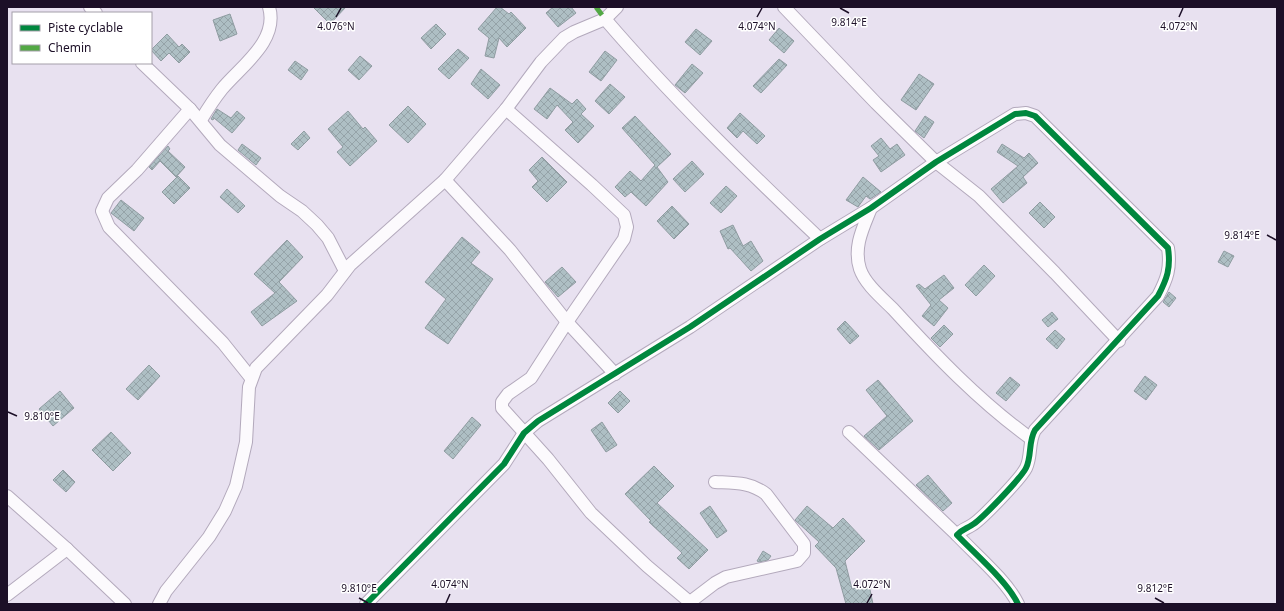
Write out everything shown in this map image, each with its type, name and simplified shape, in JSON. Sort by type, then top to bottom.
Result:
[{"type":"street","points":[[201,120],[214,98],[255,53],[267,36],[272,18],[268,7]]},
{"type":"street","points":[[159,604],[166,591],[209,537],[225,511],[236,486],[246,442],[249,387],[251,378],[263,361],[327,295],[357,258],[445,180],[506,109],[541,62],[564,38],[574,32],[605,19],[617,7]]},
{"type":"street","points":[[784,7],[876,103],[936,162],[979,196],[1055,273],[1118,341]]},
{"type":"street","points":[[605,19],[653,75],[701,125],[820,239]]},
{"type":"street","points":[[143,64],[201,120],[210,134],[220,145],[280,196],[302,211],[317,225],[328,238],[345,271]]},
{"type":"street","points":[[190,109],[137,170],[108,198],[102,211],[109,227],[223,343],[251,378]]},
{"type":"street","points":[[506,109],[624,215],[626,226],[624,240],[567,322],[532,378],[508,394],[502,402],[502,408],[548,459],[591,513],[647,566],[691,603],[715,583],[726,577],[797,562],[804,553],[804,544],[766,494],[758,488],[744,483],[715,482]]},
{"type":"street","points":[[366,604],[504,464],[524,433],[538,420],[690,327],[820,239],[871,208],[936,162],[1015,114],[1026,113],[1035,116],[1168,248],[1170,263],[1168,278],[1158,296],[1030,438],[1030,452],[1026,468],[1016,482],[972,525],[962,529],[957,535]]},
{"type":"street","points":[[445,180],[510,250],[567,322],[615,374]]},
{"type":"street","points":[[871,208],[856,255],[860,271],[870,285],[971,391],[1030,438]]},
{"type":"street","points":[[849,432],[957,535],[1003,583],[1015,597],[1018,604]]},
{"type":"street","points":[[7,496],[67,549],[125,604]]},
{"type":"street","points":[[7,595],[67,549]]},
{"type":"building","points":[[313,7],[346,7],[330,24]]},
{"type":"building","points":[[497,7],[500,7],[509,14],[511,12],[526,28],[507,47],[499,38],[494,58],[485,56],[489,38],[478,29]]},
{"type":"building","points":[[553,7],[571,7],[576,13],[558,27],[546,13]]},
{"type":"building","points":[[230,14],[237,34],[220,41],[213,20]]},
{"type":"building","points":[[436,24],[446,34],[431,49],[421,38]]},
{"type":"building","points":[[779,28],[794,41],[784,53],[769,40]]},
{"type":"building","points":[[696,29],[712,41],[700,55],[685,42]]},
{"type":"building","points":[[167,34],[179,47],[182,44],[190,52],[179,63],[169,53],[161,61],[152,51],[152,49]]},
{"type":"building","points":[[458,49],[469,58],[449,79],[438,69]]},
{"type":"building","points":[[605,51],[617,60],[601,81],[589,72]]},
{"type":"building","points":[[360,56],[372,66],[359,80],[348,70]]},
{"type":"building","points":[[779,59],[787,65],[761,93],[753,86]]},
{"type":"building","points":[[295,61],[308,70],[301,80],[288,70]]},
{"type":"building","points":[[692,64],[703,73],[685,93],[675,85]]},
{"type":"building","points":[[481,69],[500,85],[488,99],[471,84]]},
{"type":"building","points":[[919,74],[934,84],[916,110],[901,100]]},
{"type":"building","points":[[610,84],[625,97],[609,114],[595,101]]},
{"type":"building","points":[[550,88],[572,104],[577,99],[586,109],[581,114],[594,126],[578,143],[565,130],[573,122],[557,105],[547,119],[534,109]]},
{"type":"building","points":[[408,106],[426,124],[408,143],[389,125]]},
{"type":"building","points":[[217,109],[231,118],[237,111],[245,118],[232,133],[214,118],[213,120],[211,119]]},
{"type":"building","points":[[348,111],[363,129],[365,127],[377,141],[350,166],[337,152],[343,147],[328,129]]},
{"type":"building","points":[[740,113],[765,136],[757,144],[743,131],[737,138],[727,128]]},
{"type":"building","points":[[635,116],[671,154],[657,167],[668,182],[646,206],[631,192],[625,197],[615,187],[630,171],[641,181],[655,165],[622,128]]},
{"type":"building","points":[[925,116],[934,122],[924,138],[915,131]]},
{"type":"building","points":[[304,131],[310,138],[298,150],[291,144]]},
{"type":"building","points":[[881,138],[890,149],[897,144],[905,155],[881,172],[873,160],[879,156],[871,146]]},
{"type":"building","points":[[242,144],[261,158],[256,165],[238,150]]},
{"type":"building","points":[[1002,144],[1024,158],[1029,153],[1038,163],[1023,177],[1027,183],[1003,203],[991,189],[1018,166],[997,152]]},
{"type":"building","points":[[168,146],[170,149],[168,151],[185,167],[176,177],[160,161],[152,170],[149,167]]},
{"type":"building","points":[[542,157],[567,182],[547,202],[532,187],[538,181],[529,170]]},
{"type":"building","points":[[692,161],[704,174],[685,192],[673,179]]},
{"type":"building","points":[[178,176],[190,188],[174,204],[162,192]]},
{"type":"building","points":[[863,177],[881,192],[870,199],[866,196],[858,207],[846,200]]},
{"type":"building","points":[[726,186],[737,196],[721,213],[710,203]]},
{"type":"building","points":[[227,189],[245,206],[238,213],[220,197]]},
{"type":"building","points":[[121,200],[144,218],[134,231],[111,213]]},
{"type":"building","points":[[1040,202],[1055,217],[1044,228],[1029,213]]},
{"type":"building","points":[[672,206],[689,224],[674,239],[657,221]]},
{"type":"building","points":[[733,225],[743,246],[751,241],[763,261],[751,271],[730,248],[728,249],[720,231]]},
{"type":"building","points":[[462,237],[480,252],[471,263],[493,279],[448,344],[425,328],[446,299],[425,282]]},
{"type":"building","points":[[287,240],[303,257],[279,282],[297,301],[262,326],[251,312],[275,293],[254,274]]},
{"type":"building","points":[[1224,251],[1234,256],[1228,267],[1218,262]]},
{"type":"building","points":[[984,265],[995,276],[976,296],[965,285]]},
{"type":"building","points":[[562,267],[576,282],[558,297],[545,282]]},
{"type":"building","points":[[944,275],[954,288],[939,300],[948,308],[934,326],[922,316],[931,305],[916,286],[919,284],[925,289]]},
{"type":"building","points":[[1169,292],[1176,298],[1169,307],[1163,302]]},
{"type":"building","points":[[1052,312],[1058,319],[1048,327],[1042,320]]},
{"type":"building","points":[[845,321],[859,336],[850,344],[837,329]]},
{"type":"building","points":[[944,325],[953,334],[940,347],[931,338]]},
{"type":"building","points":[[1055,330],[1065,339],[1057,349],[1046,339]]},
{"type":"building","points":[[149,365],[160,376],[138,400],[126,389]]},
{"type":"building","points":[[1145,376],[1157,385],[1146,400],[1134,391]]},
{"type":"building","points":[[1010,377],[1020,385],[1006,401],[996,393]]},
{"type":"building","points":[[878,380],[913,421],[879,450],[864,436],[887,416],[866,390]]},
{"type":"building","points":[[60,391],[74,408],[53,426],[39,409]]},
{"type":"building","points":[[620,391],[630,401],[618,413],[608,403]]},
{"type":"building","points":[[472,417],[481,425],[453,459],[444,451]]},
{"type":"building","points":[[602,422],[617,445],[606,452],[591,430]]},
{"type":"building","points":[[111,432],[131,453],[113,471],[92,450]]},
{"type":"building","points":[[654,466],[674,486],[657,503],[708,550],[689,569],[677,558],[682,553],[649,522],[651,521],[625,494]]},
{"type":"building","points":[[63,470],[75,482],[66,492],[53,480]]},
{"type":"building","points":[[928,475],[952,503],[943,511],[916,485]]},
{"type":"building","points":[[710,506],[727,531],[717,538],[700,513]]},
{"type":"building","points":[[807,506],[833,528],[843,518],[865,541],[845,561],[852,589],[869,585],[873,604],[846,604],[836,568],[815,546],[819,542],[795,520]]},
{"type":"building","points":[[763,551],[771,556],[768,560],[759,562],[757,561]]},
{"type":"marked path","points":[[596,7],[605,19]]},
{"type":"cycle path","points":[[366,604],[504,464],[524,433],[538,421],[690,327],[820,239],[871,208],[936,162],[1015,114],[1026,113],[1035,116],[1168,248],[1169,267],[1166,279],[1158,296],[1035,430],[1031,439],[1028,463],[1023,473],[977,522],[962,530],[957,535],[999,577],[1018,604]]}]
